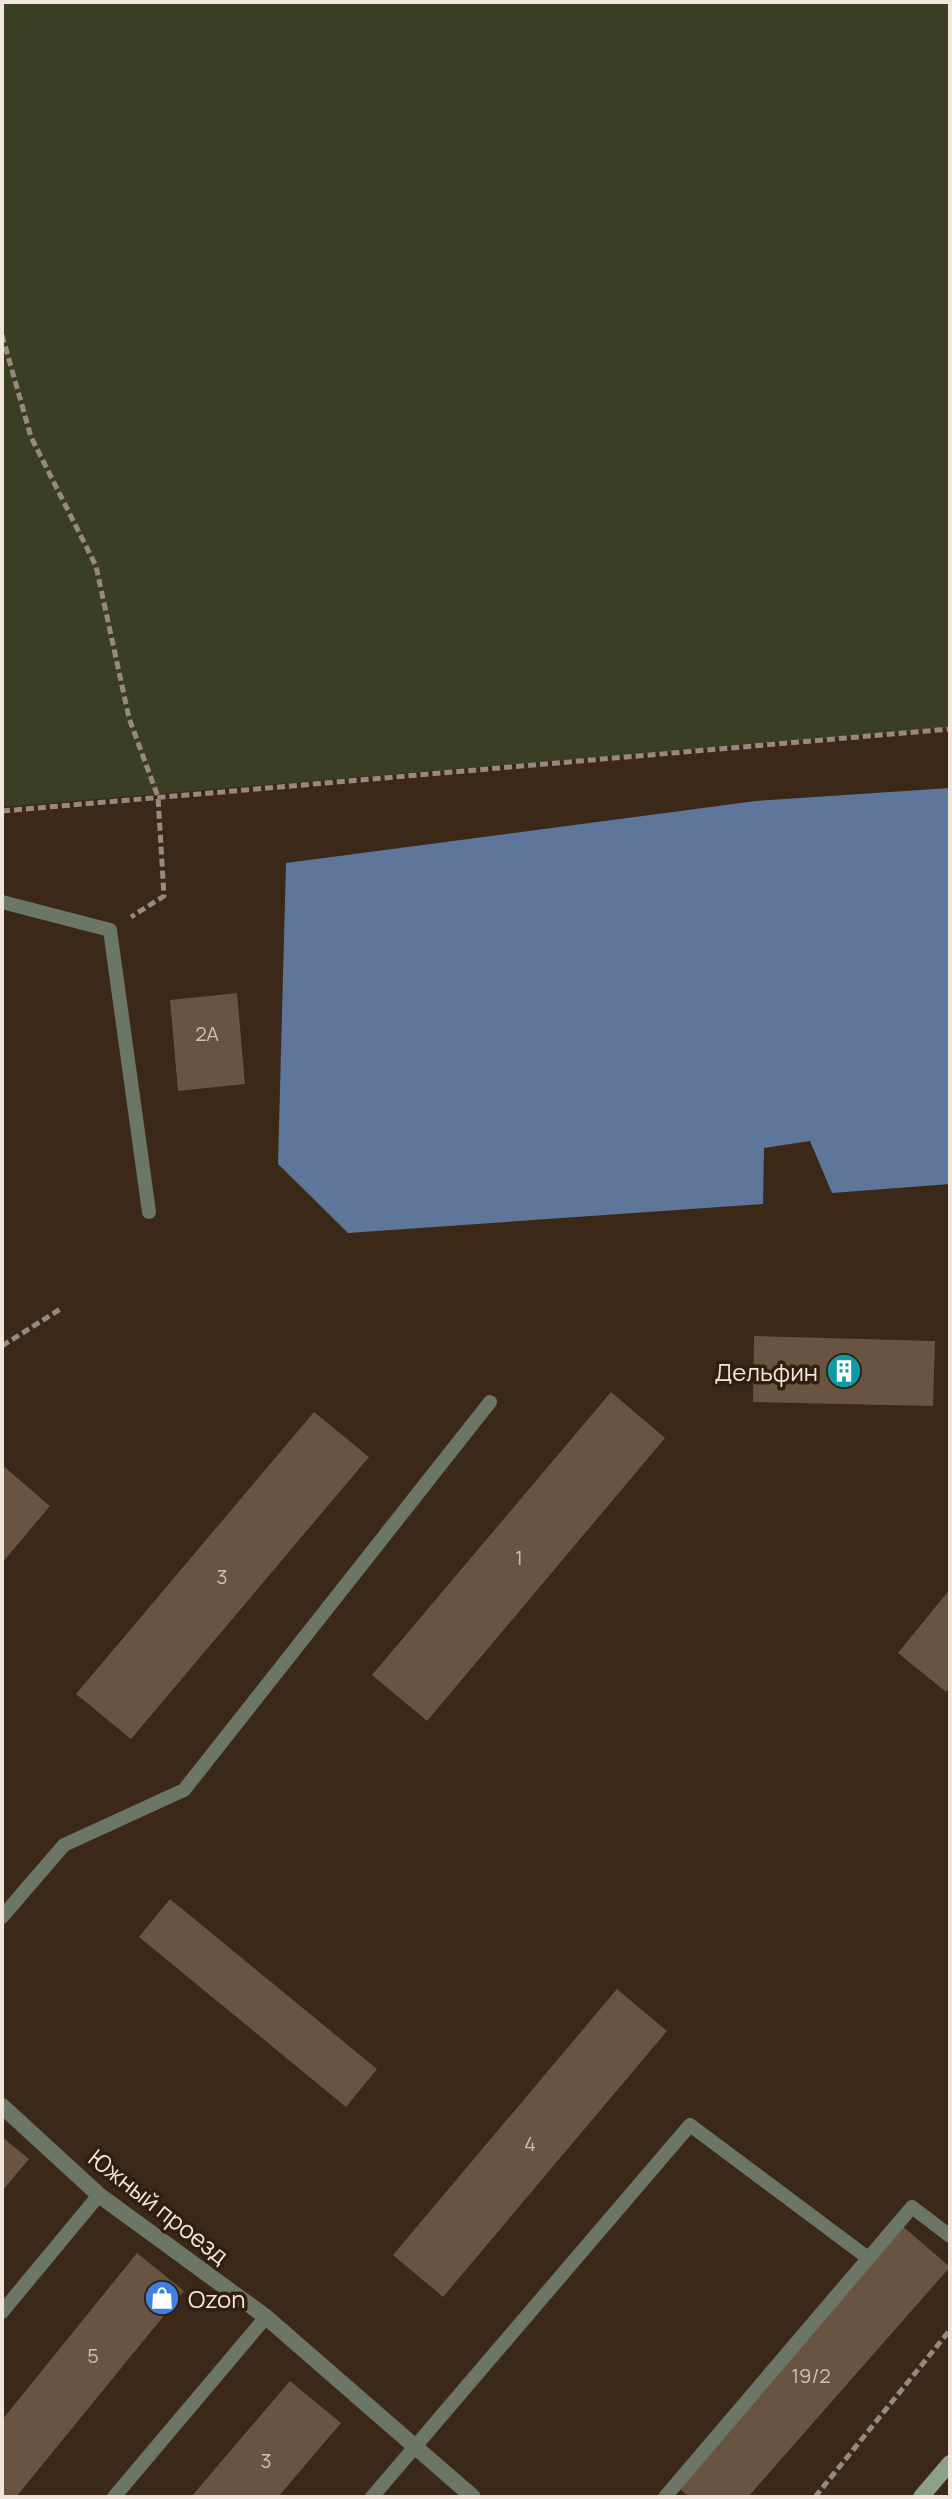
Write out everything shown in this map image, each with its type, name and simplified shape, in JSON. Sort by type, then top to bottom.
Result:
[{"type":"street","name":"Южный проезд","points":[[2,2106],[99,2195],[266,2317],[473,2497]]},
{"type":"street","points":[[921,2497],[950,2463]]},
{"type":"lane","points":[[2,902],[110,930],[149,1212]]},
{"type":"lane","points":[[2,1917],[64,1845],[184,1790],[490,1402]]},
{"type":"lane","points":[[372,2497],[690,2125],[868,2258]]},
{"type":"lane","points":[[2,2312],[99,2195]]},
{"type":"lane","points":[[665,2497],[912,2207],[950,2236]]},
{"type":"lane","points":[[114,2497],[266,2317]]},
{"type":"path","points":[[2,335],[31,437],[96,566],[129,718],[158,797],[164,896],[110,930]]},
{"type":"path","points":[[2,811],[950,729]]},
{"type":"path","points":[[2,1346],[62,1308]]},
{"type":"path","points":[[815,2497],[950,2330]]},
{"type":"green space","points":[[2,2],[950,2],[950,728],[2,807]]},
{"type":"water","points":[[950,788],[950,1184],[832,1193],[810,1141],[764,1148],[763,1204],[348,1233],[278,1164],[286,863],[756,801]]},
{"type":"building","points":[[237,993],[245,1084],[178,1091],[170,1000]]},
{"type":"building","name":"Дельфин","points":[[754,1336],[935,1341],[933,1406],[753,1402]]},
{"type":"building","points":[[611,1392],[665,1438],[427,1721],[372,1675]]},
{"type":"building","points":[[314,1412],[369,1457],[131,1739],[76,1694]]},
{"type":"building","points":[[2,1465],[50,1506],[2,1563]]},
{"type":"building","points":[[950,1589],[950,1687],[946,1692],[898,1653]]},
{"type":"building","points":[[170,1899],[377,2069],[346,2107],[139,1937]]},
{"type":"building","points":[[617,1989],[667,2031],[443,2297],[393,2255]]},
{"type":"building","points":[[2,2137],[29,2159],[2,2191]]},
{"type":"building","points":[[899,2223],[950,2267],[748,2497],[689,2497],[672,2482]]},
{"type":"building","points":[[137,2253],[184,2291],[16,2497],[2,2497],[2,2420]]},
{"type":"building","points":[[290,2381],[341,2423],[278,2497],[191,2497]]},
{"type":"place","name":"Дельфин","points":[[844,1371]]},
{"type":"place","name":"Ozon","points":[[162,2298]]}]
